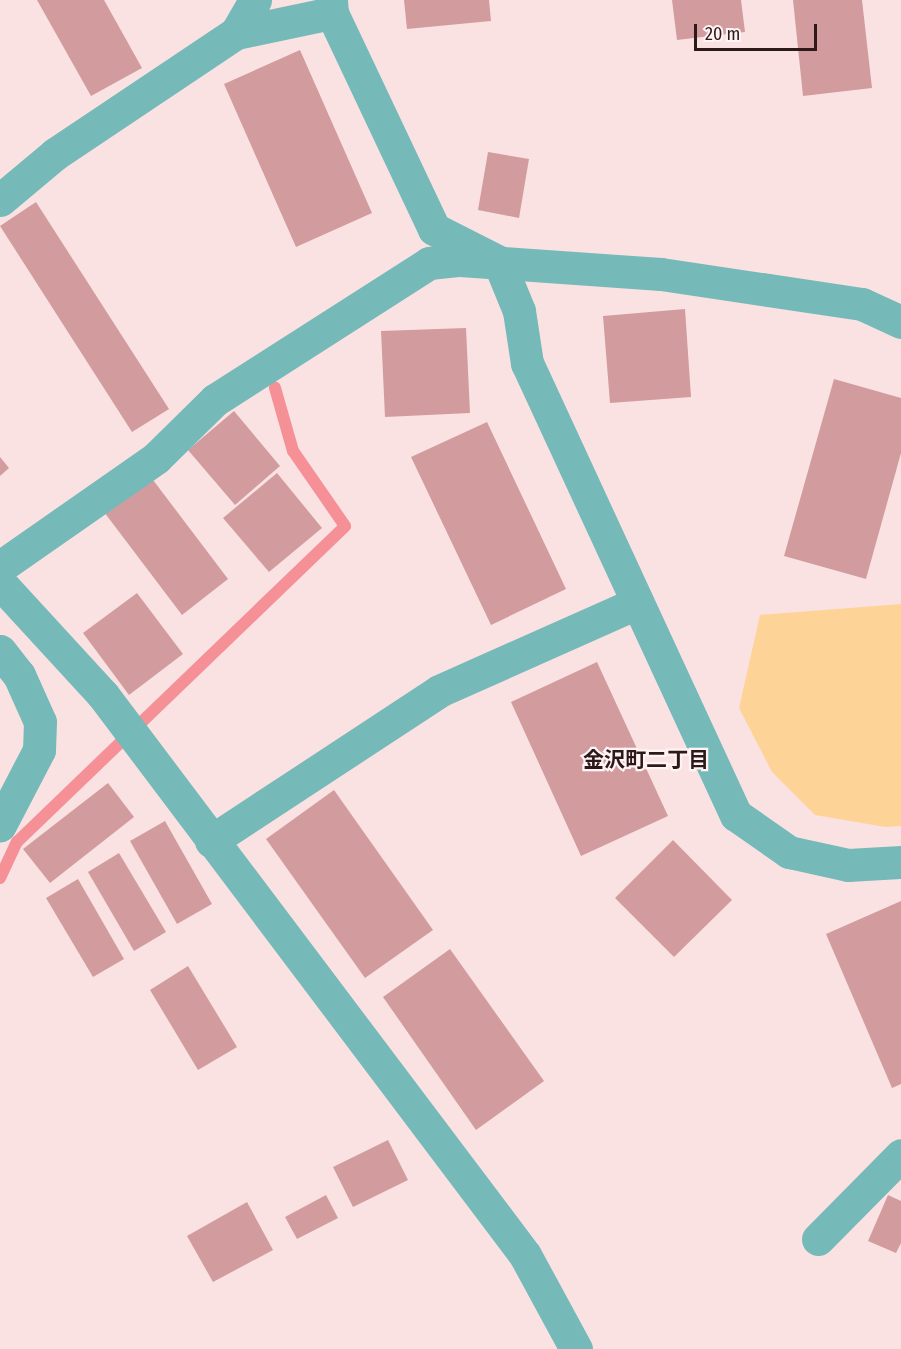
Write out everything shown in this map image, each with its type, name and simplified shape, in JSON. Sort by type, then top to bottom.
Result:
[{"type":"street","points":[[236,33],[255,0]]},
{"type":"street","points":[[0,200],[55,154],[236,33],[332,7],[434,229],[499,262],[519,311],[527,363],[736,814],[789,852],[848,865],[901,862]]},
{"type":"street","points":[[0,567],[156,458],[214,400],[429,263],[499,262],[661,274],[851,302],[901,322]]},
{"type":"street","points":[[0,583],[103,695],[525,1255],[576,1349]]},
{"type":"street","points":[[211,841],[439,691],[637,603]]},
{"type":"street","points":[[0,651],[19,675],[40,722],[39,750],[9,787],[0,825]]},
{"type":"street","points":[[818,1239],[901,1155]]},
{"type":"shaded area","points":[[901,604],[901,826],[885,827],[815,815],[772,772],[739,708],[760,615]]},
{"type":"building","points":[[37,0],[104,0],[142,68],[91,96]]},
{"type":"building","points":[[404,0],[489,0],[491,21],[407,29]]},
{"type":"building","points":[[672,0],[741,0],[745,32],[677,40]]},
{"type":"building","points":[[793,0],[862,0],[872,88],[803,96]]},
{"type":"building","points":[[300,50],[372,213],[296,247],[224,84]]},
{"type":"building","points":[[488,152],[529,159],[519,218],[478,210]]},
{"type":"building","points":[[36,202],[169,409],[132,432],[0,226]]},
{"type":"building","points":[[685,309],[691,397],[610,403],[603,316]]},
{"type":"building","points":[[466,328],[470,413],[385,417],[381,331]]},
{"type":"building","points":[[834,379],[901,398],[901,453],[866,579],[784,556]]},
{"type":"building","points":[[234,411],[280,466],[235,505],[188,450]]},
{"type":"building","points":[[487,422],[566,589],[491,625],[411,457]]},
{"type":"building","points":[[0,457],[9,468],[0,476]]},
{"type":"building","points":[[147,472],[228,579],[182,615],[101,508]]},
{"type":"building","points":[[277,473],[322,528],[269,572],[223,518]]},
{"type":"building","points":[[137,593],[183,654],[129,695],[83,633]]},
{"type":"building","points":[[597,662],[668,816],[581,856],[511,702]]},
{"type":"building","points":[[108,783],[134,817],[50,883],[23,849]]},
{"type":"building","points":[[334,790],[433,930],[365,978],[266,839]]},
{"type":"building","points":[[165,821],[212,904],[177,924],[130,841]]},
{"type":"building","points":[[673,840],[732,900],[674,957],[615,898]]},
{"type":"building","points":[[119,853],[166,932],[134,951],[88,872]]},
{"type":"building","points":[[78,879],[124,959],[93,977],[46,898]]},
{"type":"building","points":[[901,901],[901,1084],[892,1088],[826,934]]},
{"type":"building","points":[[450,949],[544,1081],[476,1130],[383,997]]},
{"type":"building","points":[[188,966],[237,1047],[198,1070],[150,990]]},
{"type":"building","points":[[388,1140],[408,1180],[353,1207],[333,1167]]},
{"type":"building","points":[[326,1195],[338,1218],[297,1239],[285,1217]]},
{"type":"building","points":[[888,1195],[901,1201],[901,1243],[896,1253],[868,1241]]},
{"type":"building","points":[[247,1202],[273,1250],[213,1282],[187,1236]]},
{"type":"waterway","points":[[0,878],[17,842],[345,526],[293,451],[275,388]]},
{"type":"district","name":"金沢町二丁目","points":[[646,760]]}]
